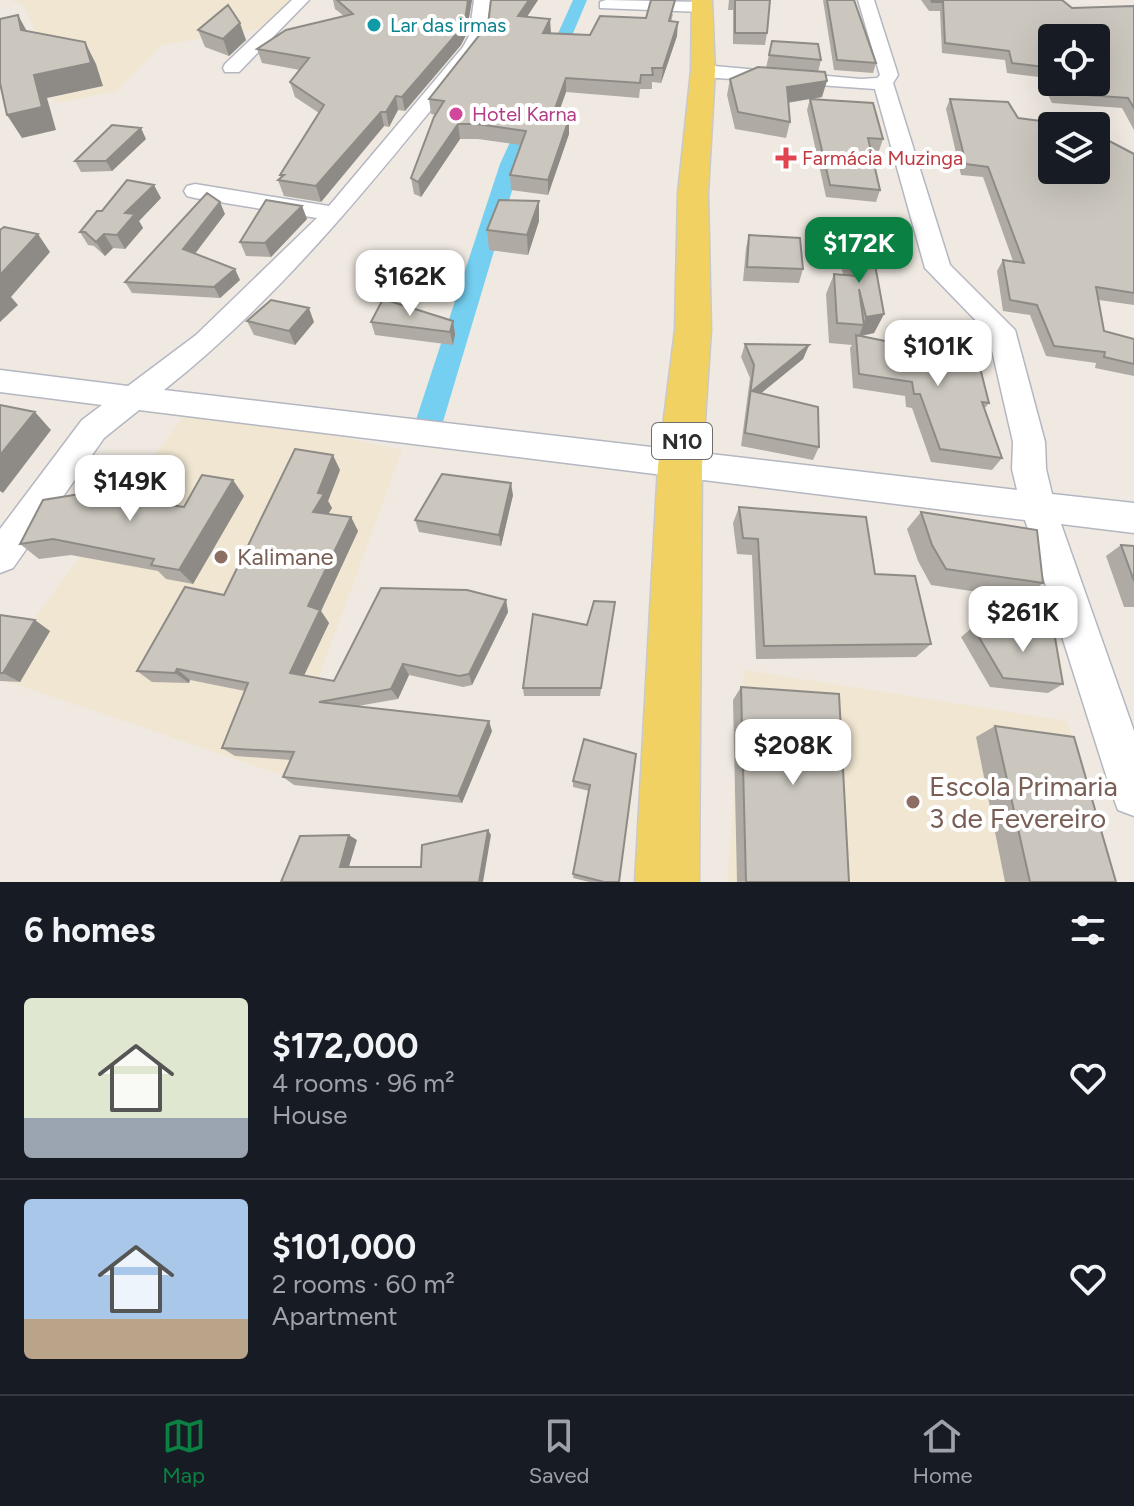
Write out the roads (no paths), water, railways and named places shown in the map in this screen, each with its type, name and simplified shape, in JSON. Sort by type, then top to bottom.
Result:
[{"type":"main road","name":"N10","points":[[667,882],[680,466],[693,330],[693,193],[703,71],[702,4]]},
{"type":"street","points":[[232,68],[301,0]]},
{"type":"street","points":[[0,557],[93,429],[206,342],[335,214],[471,49],[478,36],[482,0]]},
{"type":"street","points":[[703,71],[861,85],[883,83],[889,75],[866,0]]},
{"type":"street","points":[[606,5],[702,4]]},
{"type":"street","points":[[883,83],[938,268],[1001,330],[1029,442],[1029,469],[1038,508],[1134,794]]},
{"type":"street","points":[[195,191],[335,214]]},
{"type":"street","points":[[0,381],[680,466],[1134,518]]},
{"type":"waterway","points":[[550,69],[580,0]]},
{"type":"waterway","points":[[425,435],[510,164],[533,112]]},
{"type":"place","name":"Lar das irmas","points":[[374,25]]},
{"type":"place","name":"Hotel Karna","points":[[456,114]]},
{"type":"place","name":"Farmácia Muzinga","points":[[786,158]]},
{"type":"place","name":"Kalimane","points":[[221,557]]},
{"type":"place","name":"Escola Primaria 3 de Fevereiro","points":[[913,802]]}]
